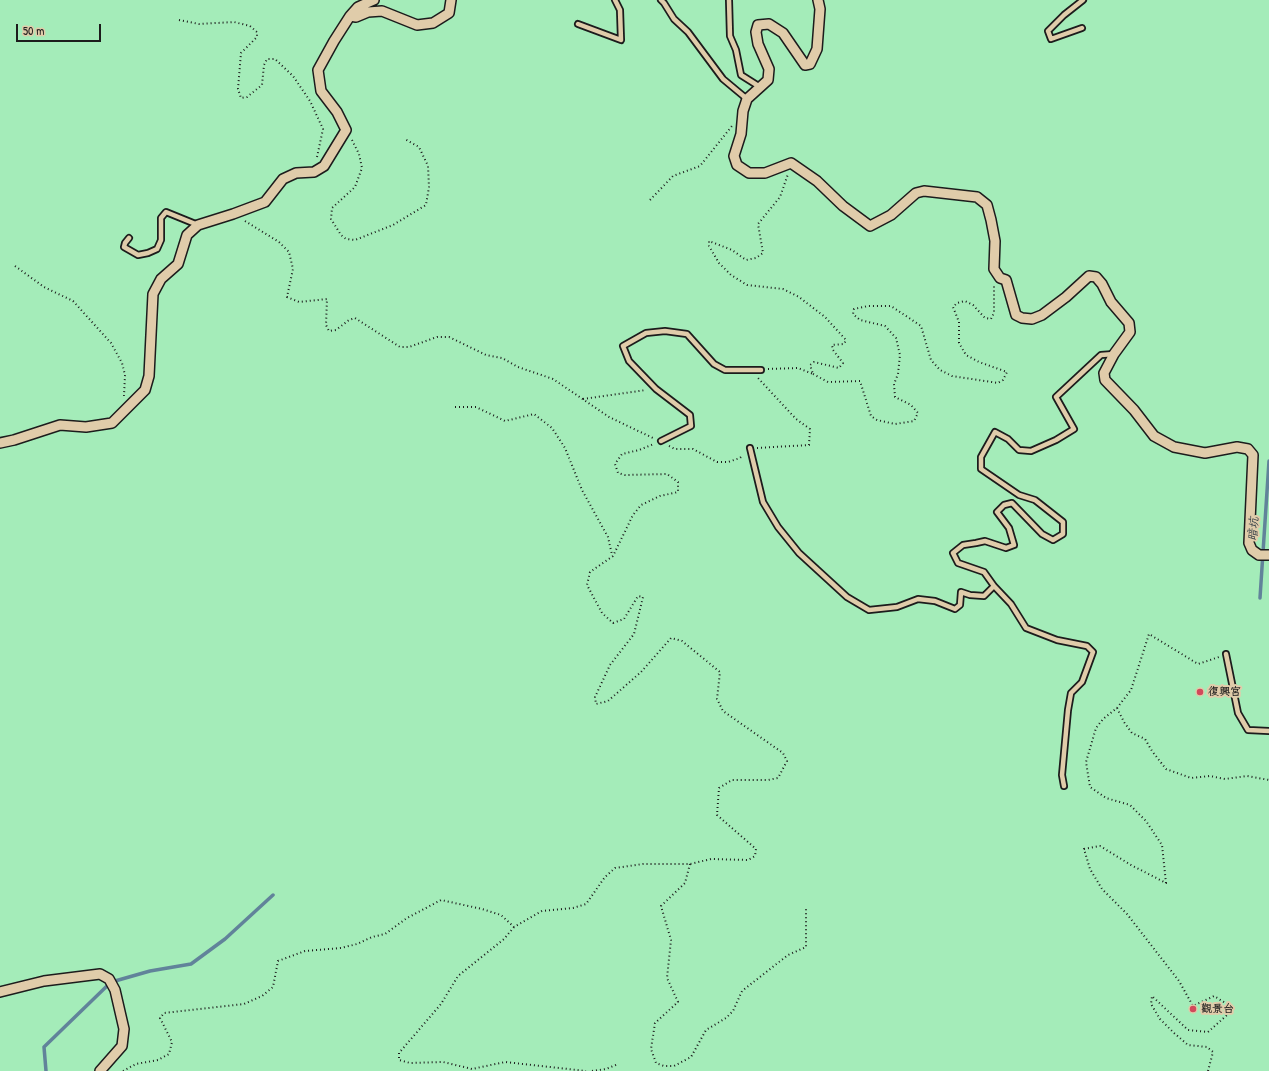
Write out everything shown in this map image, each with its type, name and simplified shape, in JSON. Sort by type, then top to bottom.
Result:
[{"type":"street","points":[[0,443],[60,425],[86,427],[112,423],[145,390],[149,376],[153,294],[161,279],[178,264],[187,235],[198,225],[265,202],[283,179],[296,174],[314,172],[324,166],[346,130],[337,112],[321,91],[318,70],[350,16],[358,7],[374,0]]},
{"type":"street","points":[[350,16],[382,11],[393,14],[417,25],[433,23],[449,13],[451,0]]},
{"type":"street","points":[[818,0],[820,10],[817,49],[810,64],[805,66],[783,33],[769,24],[758,25],[756,32],[758,44],[769,69],[768,80],[747,99],[743,111],[741,134],[734,156],[737,165],[749,172],[765,173],[791,163],[817,181],[843,206],[870,226],[891,215],[916,193],[924,191],[977,197],[987,205],[995,241],[994,269],[1000,278],[1006,280],[1016,315],[1022,318],[1032,319],[1042,315],[1066,297],[1089,276],[1096,277],[1102,284],[1111,302],[1129,323],[1130,332],[1114,354],[1104,373],[1105,380],[1134,410],[1154,436],[1174,447],[1205,453],[1237,447],[1248,448],[1253,455],[1249,543],[1252,550],[1259,555],[1269,555]]},
{"type":"street","points":[[0,992],[44,981],[100,974],[109,978],[115,990],[124,1029],[122,1046],[100,1071]]},
{"type":"lane","points":[[578,24],[621,40],[620,10],[616,0]]},
{"type":"lane","points":[[661,0],[674,19],[688,32],[724,79],[747,99]]},
{"type":"lane","points":[[729,0],[730,36],[736,50],[741,76],[760,87]]},
{"type":"lane","points":[[1082,28],[1051,39],[1048,31],[1064,15],[1083,0]]},
{"type":"lane","points":[[130,238],[124,247],[138,255],[148,253],[156,249],[160,240],[161,218],[166,212],[198,225]]},
{"type":"lane","points":[[661,441],[691,426],[690,415],[656,389],[629,361],[623,346],[646,333],[665,332],[687,334],[714,364],[725,370],[761,370]]},
{"type":"lane","points":[[1064,786],[1062,775],[1068,710],[1071,694],[1082,682],[1093,652],[1087,646],[1058,640],[1026,628],[1011,604],[994,586],[984,572],[958,563],[953,553],[963,545],[976,542],[985,541],[1006,548],[1014,545],[1009,528],[997,512],[1004,505],[1012,503],[1042,534],[1053,540],[1063,534],[1063,522],[1035,500],[1019,495],[980,469],[981,457],[995,432],[1008,439],[1019,450],[1030,451],[1056,440],[1074,429],[1056,397],[1101,356],[1114,354]]},
{"type":"lane","points":[[750,448],[763,502],[778,527],[800,552],[847,597],[869,610],[897,607],[918,599],[935,601],[955,610],[960,605],[961,592],[970,595],[984,596],[994,586]]},
{"type":"lane","points":[[1226,654],[1238,713],[1248,730],[1269,732]]},
{"type":"path","points":[[179,20],[200,24],[234,22],[250,26],[256,32],[257,37],[241,53],[238,89],[241,98],[247,97],[262,85],[264,65],[267,59],[275,59],[292,76],[310,101],[323,129],[314,172]]},
{"type":"path","points":[[650,200],[673,176],[700,166],[743,111]]},
{"type":"path","points":[[346,130],[359,154],[362,168],[356,187],[332,208],[331,219],[341,235],[346,239],[355,240],[393,225],[426,205],[429,187],[428,166],[420,147],[405,139]]},
{"type":"path","points":[[791,163],[788,177],[780,197],[758,224],[763,253],[756,258],[746,260],[732,250],[710,241],[709,246],[719,263],[731,275],[747,285],[783,289],[799,297],[825,317],[846,340],[844,344],[832,345],[833,350],[843,363],[839,368],[814,362],[810,365],[813,374]]},
{"type":"path","points":[[233,214],[267,234],[289,252],[293,270],[287,297],[299,302],[327,299],[326,325],[329,331],[336,330],[348,320],[355,318],[400,347],[409,347],[437,337],[449,337],[476,351],[502,358],[518,367],[553,379],[609,417],[675,449],[693,449],[717,462],[728,462],[740,458],[750,448],[809,445],[810,429],[796,418],[758,378],[752,376]]},
{"type":"path","points":[[15,266],[44,287],[72,301],[111,343],[122,363],[125,376],[124,411]]},
{"type":"path","points":[[758,378],[761,370],[798,368],[828,382],[860,381],[871,416],[877,420],[895,424],[914,421],[918,413],[911,405],[896,397],[894,384],[898,374],[900,355],[896,338],[885,326],[860,320],[853,314],[854,309],[868,306],[891,306],[921,326],[931,360],[940,370],[952,376],[998,383],[1003,380],[1007,372],[979,362],[966,355],[959,343],[959,322],[953,307],[957,302],[965,301],[973,305],[985,318],[990,319],[994,313],[994,286],[1000,278]]},
{"type":"path","points":[[582,399],[656,389]]},
{"type":"path","points":[[455,407],[476,407],[504,421],[534,414],[552,428],[565,448],[582,490],[608,536],[613,556]]},
{"type":"path","points":[[586,1071],[505,1062],[472,1069],[443,1062],[410,1063],[399,1060],[399,1053],[441,1004],[458,976],[504,939],[514,927],[542,911],[573,908],[586,904],[605,877],[615,868],[643,864],[690,864],[711,859],[748,860],[756,856],[756,849],[717,815],[719,788],[732,780],[768,780],[778,778],[787,760],[783,753],[723,711],[717,698],[720,672],[682,641],[671,638],[641,672],[608,701],[596,704],[595,697],[610,665],[634,634],[643,596],[638,596],[624,619],[613,623],[602,613],[587,585],[590,572],[613,556],[632,516],[641,505],[660,496],[678,492],[678,482],[667,474],[626,475],[618,473],[615,464],[622,454],[639,450],[661,441]]},
{"type":"path","points":[[1208,1071],[1213,1052],[1207,1047],[1188,1044],[1174,1033],[1160,1019],[1151,1004],[1152,996],[1188,1030],[1208,1032],[1227,1015],[1227,1004],[1214,996],[1193,1006],[1179,980],[1127,914],[1102,889],[1090,869],[1084,849],[1100,846],[1131,865],[1166,883],[1162,845],[1146,822],[1130,805],[1106,798],[1090,787],[1086,762],[1096,728],[1103,719],[1117,708],[1131,690],[1149,634],[1198,664],[1226,654]]},
{"type":"path","points":[[1117,708],[1132,733],[1146,740],[1152,751],[1166,769],[1192,778],[1210,776],[1225,779],[1247,776],[1269,780]]},
{"type":"path","points":[[690,864],[685,883],[661,906],[671,940],[667,978],[678,1002],[655,1023],[651,1049],[656,1063],[664,1066],[674,1066],[691,1057],[706,1030],[726,1018],[733,1011],[742,991],[788,955],[806,947],[806,908]]},
{"type":"path","points":[[123,1071],[136,1064],[158,1060],[169,1054],[172,1042],[160,1018],[164,1013],[244,1004],[262,996],[272,987],[278,961],[306,952],[341,948],[385,934],[407,918],[441,900],[482,909],[500,915],[514,927]]},
{"type":"path","points":[[592,1071],[606,1069],[618,1064]]},
{"type":"green space","points":[[0,0],[1269,0],[1269,1071],[0,1071]]},
{"type":"waterway","name":"暗坑","points":[[1260,598],[1269,461]]},
{"type":"waterway","points":[[115,981],[150,971],[191,964],[225,939],[273,895]]},
{"type":"waterway","points":[[46,1071],[44,1047],[108,985]]},
{"type":"place","name":"復興宮","points":[[1200,692]]},
{"type":"place","name":"觀景台","points":[[1193,1009]]}]
